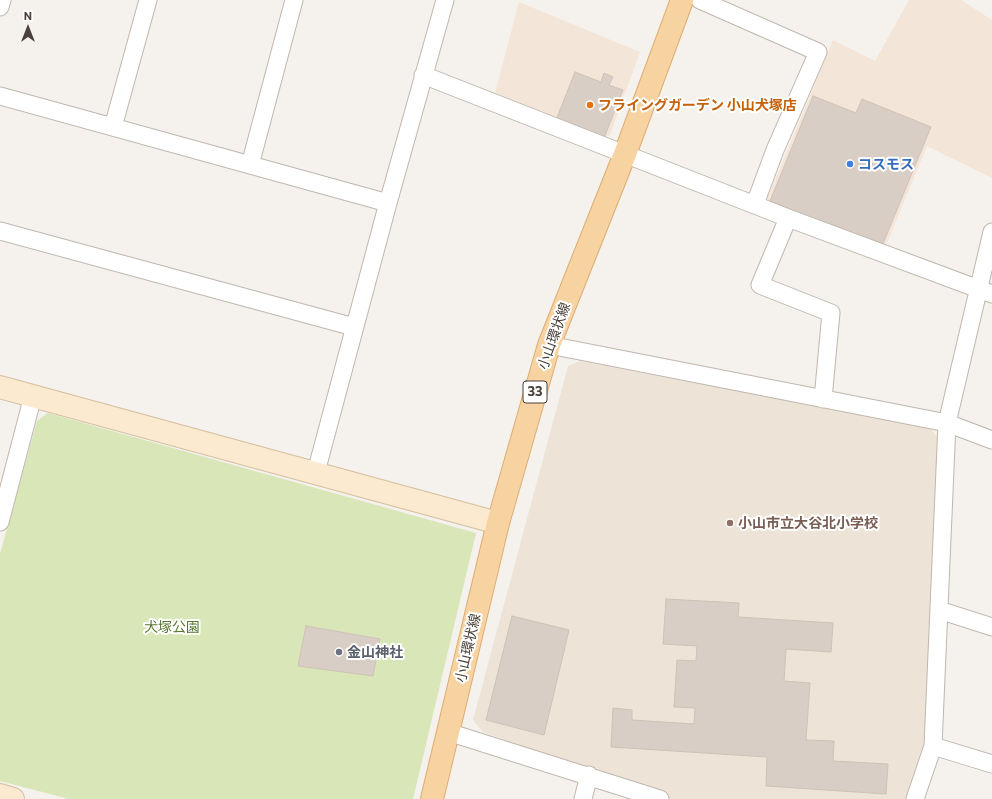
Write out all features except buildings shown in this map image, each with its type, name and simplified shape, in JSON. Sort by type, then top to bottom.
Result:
[{"type":"main road","name":"小山環状線","points":[[432,799],[498,523],[549,345],[625,154],[682,0]]},
{"type":"street","points":[[0,7],[2,0]]},
{"type":"street","points":[[113,127],[148,0]]},
{"type":"street","points":[[250,165],[294,0]]},
{"type":"street","points":[[316,472],[354,326],[445,0]]},
{"type":"street","points":[[700,0],[818,52],[775,150],[755,204]]},
{"type":"street","points":[[423,75],[788,218],[985,291]]},
{"type":"street","points":[[0,96],[388,203]]},
{"type":"street","points":[[788,218],[760,285],[831,313],[823,399]]},
{"type":"street","points":[[0,231],[354,326]]},
{"type":"street","points":[[915,799],[933,746],[947,423],[985,291],[992,232]]},
{"type":"street","points":[[549,345],[947,423],[992,440]]},
{"type":"street","points":[[0,387],[316,472],[498,523]]},
{"type":"street","points":[[0,518],[33,396]]},
{"type":"street","points":[[939,610],[992,627]]},
{"type":"street","points":[[448,732],[589,775],[660,799]]},
{"type":"street","points":[[933,746],[992,764]]},
{"type":"street","points":[[583,799],[589,775]]},
{"type":"street","points":[[0,795],[13,799]]},
{"type":"shaded area","points":[[909,0],[961,0],[992,20],[992,178],[927,146],[885,248],[766,202],[833,40],[875,61]]},
{"type":"shaded area","points":[[519,2],[640,52],[610,135],[601,140],[494,97]]},
{"type":"shaded area","name":"小山市立大谷北小学校","points":[[580,361],[930,428],[939,439],[925,740],[906,799],[667,799],[483,732],[473,720],[568,366]]},
{"type":"green space","name":"犬塚公園","points":[[48,413],[476,533],[413,799],[69,799],[0,781],[0,554],[37,421]]},
{"type":"place","name":"フライングガーデン 小山犬塚店","points":[[590,105]]},
{"type":"place","name":"コスモス","points":[[850,164]]},
{"type":"place","name":"小山市立大谷北小学校","points":[[730,523]]},
{"type":"place","name":"金山神社","points":[[339,652]]}]
